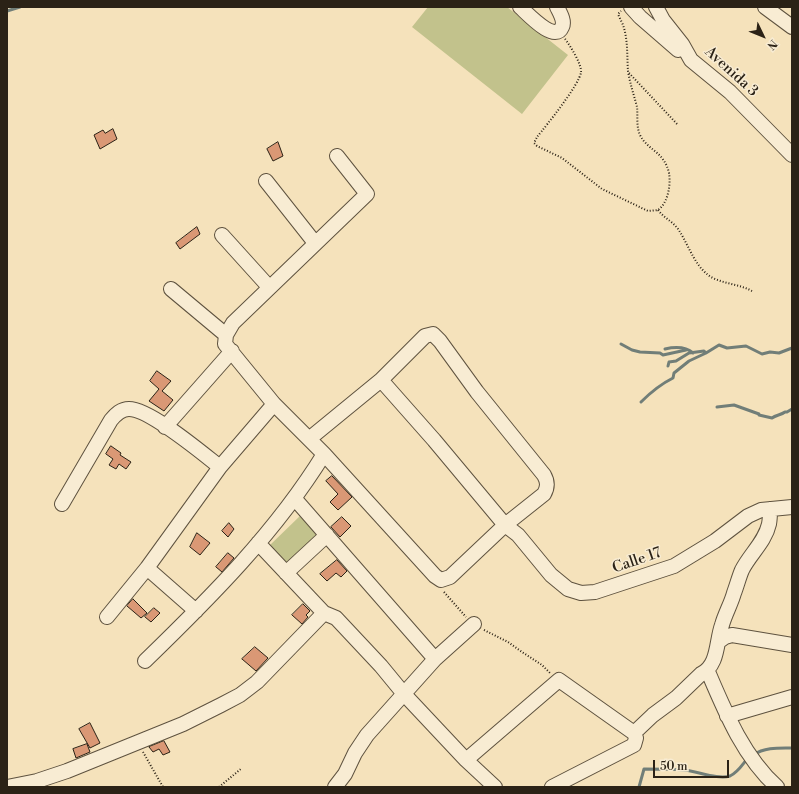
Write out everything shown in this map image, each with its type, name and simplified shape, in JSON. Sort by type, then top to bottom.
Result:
[{"type":"street","points":[[520,7],[548,31],[555,33],[559,32],[564,22],[556,7]]},
{"type":"street","points":[[631,7],[640,17],[691,60]]},
{"type":"street","name":"Avenida 3","points":[[656,7],[663,20],[682,44],[691,60],[730,92],[792,155]]},
{"type":"street","points":[[765,7],[792,27]]},
{"type":"street","points":[[310,439],[381,380],[425,336],[432,334],[440,341],[477,392],[546,479],[547,487],[544,494],[505,525],[450,577],[441,580],[435,576],[310,439],[274,404],[225,344],[226,334],[233,323],[367,194],[337,156]]},
{"type":"street","points":[[266,181],[315,243]]},
{"type":"street","points":[[222,235],[269,287]]},
{"type":"street","points":[[171,289],[226,334]]},
{"type":"street","points":[[165,427],[232,351]]},
{"type":"street","name":"Calle 17","points":[[381,380],[434,440],[505,525],[518,535],[551,575],[568,589],[581,593],[602,590],[674,566],[715,541],[748,516],[761,510],[792,507]]},
{"type":"street","points":[[107,617],[147,568],[220,467],[274,404]]},
{"type":"street","points":[[62,504],[111,420],[120,411],[128,409],[142,411],[220,467]]},
{"type":"street","points":[[145,662],[196,611],[258,544],[295,499],[324,454]]},
{"type":"street","points":[[295,499],[435,659]]},
{"type":"street","points":[[634,732],[653,715],[676,698],[705,672],[712,663],[721,626],[737,582],[743,568],[759,545],[769,525],[770,509]]},
{"type":"street","points":[[286,573],[327,535]]},
{"type":"street","points":[[258,544],[324,614],[336,618],[466,760],[495,787]]},
{"type":"street","points":[[147,568],[196,611]]},
{"type":"street","points":[[7,787],[38,784],[183,724],[240,695],[257,682],[324,614]]},
{"type":"street","points":[[335,787],[345,774],[367,736],[435,659],[474,624]]},
{"type":"street","points":[[718,642],[724,637],[732,635],[792,645]]},
{"type":"street","points":[[705,672],[708,674],[726,716],[746,748],[762,773],[777,787]]},
{"type":"street","points":[[466,760],[559,680],[634,732],[636,738],[634,745],[552,787]]},
{"type":"street","points":[[726,716],[792,696]]},
{"type":"path","points":[[559,32],[570,45],[581,66],[581,72],[574,88],[534,143],[537,146],[562,158],[602,189],[648,211],[658,210],[664,204],[670,185],[669,174],[665,161],[657,152],[646,144],[640,134],[637,124],[637,109],[628,72],[625,29],[618,14],[624,7]]},
{"type":"path","points":[[628,72],[678,125]]},
{"type":"path","points":[[658,210],[679,230],[696,263],[703,271],[722,282],[737,285],[752,291]]},
{"type":"path","points":[[441,580],[440,585],[445,592],[474,624],[489,634],[508,642],[542,665],[559,680]]},
{"type":"path","points":[[137,742],[163,787]]},
{"type":"path","points":[[219,787],[242,768]]},
{"type":"green space","points":[[428,7],[507,7],[568,55],[522,114],[412,27]]},
{"type":"green space","points":[[302,514],[322,535],[289,566],[269,546]]},
{"type":"building","points":[[113,129],[117,139],[100,149],[94,135],[103,130],[105,133]]},
{"type":"building","points":[[278,142],[283,156],[273,161],[267,149]]},
{"type":"building","points":[[197,227],[200,234],[180,249],[176,243]]},
{"type":"building","points":[[157,371],[171,381],[162,391],[173,400],[164,411],[149,401],[159,389],[150,381]]},
{"type":"building","points":[[111,446],[121,453],[120,455],[131,462],[126,469],[119,464],[116,469],[109,465],[113,459],[106,454]]},
{"type":"building","points":[[332,476],[352,497],[338,510],[330,502],[338,494],[326,481]]},
{"type":"building","points":[[342,517],[351,526],[340,537],[331,527]]},
{"type":"building","points":[[229,523],[234,529],[228,537],[222,531]]},
{"type":"building","points":[[197,533],[210,543],[200,555],[190,547]]},
{"type":"building","points":[[228,553],[234,558],[222,572],[216,567]]},
{"type":"building","points":[[337,560],[347,571],[341,577],[336,573],[327,581],[320,574]]},
{"type":"building","points":[[133,599],[147,613],[141,618],[127,606]]},
{"type":"building","points":[[303,604],[310,611],[306,615],[308,617],[302,624],[292,615]]},
{"type":"building","points":[[154,608],[160,613],[151,622],[145,617]]},
{"type":"building","points":[[255,647],[268,658],[256,671],[242,659]]},
{"type":"building","points":[[90,723],[100,743],[90,748],[79,729]]},
{"type":"building","points":[[164,741],[170,752],[163,755],[159,749],[153,752],[149,747]]},
{"type":"building","points":[[87,744],[90,752],[76,758],[73,749]]},
{"type":"waterway","points":[[7,11],[20,7]]},
{"type":"waterway","points":[[621,344],[632,350],[660,353],[663,355],[686,350]]},
{"type":"waterway","points":[[668,366],[669,362],[676,361],[689,353],[704,351],[706,353],[719,345],[727,348],[746,346],[762,354],[770,352],[779,353],[792,348]]},
{"type":"waterway","points":[[665,349],[683,348],[693,353]]},
{"type":"waterway","points":[[641,402],[656,388],[673,378],[674,373],[689,361],[706,353]]},
{"type":"waterway","points":[[717,407],[734,405],[759,415],[772,418],[792,409]]},
{"type":"waterway","points":[[753,755],[767,749],[792,748]]},
{"type":"waterway","points":[[639,787],[644,769],[684,770],[725,777],[730,776],[740,768],[747,759]]}]
